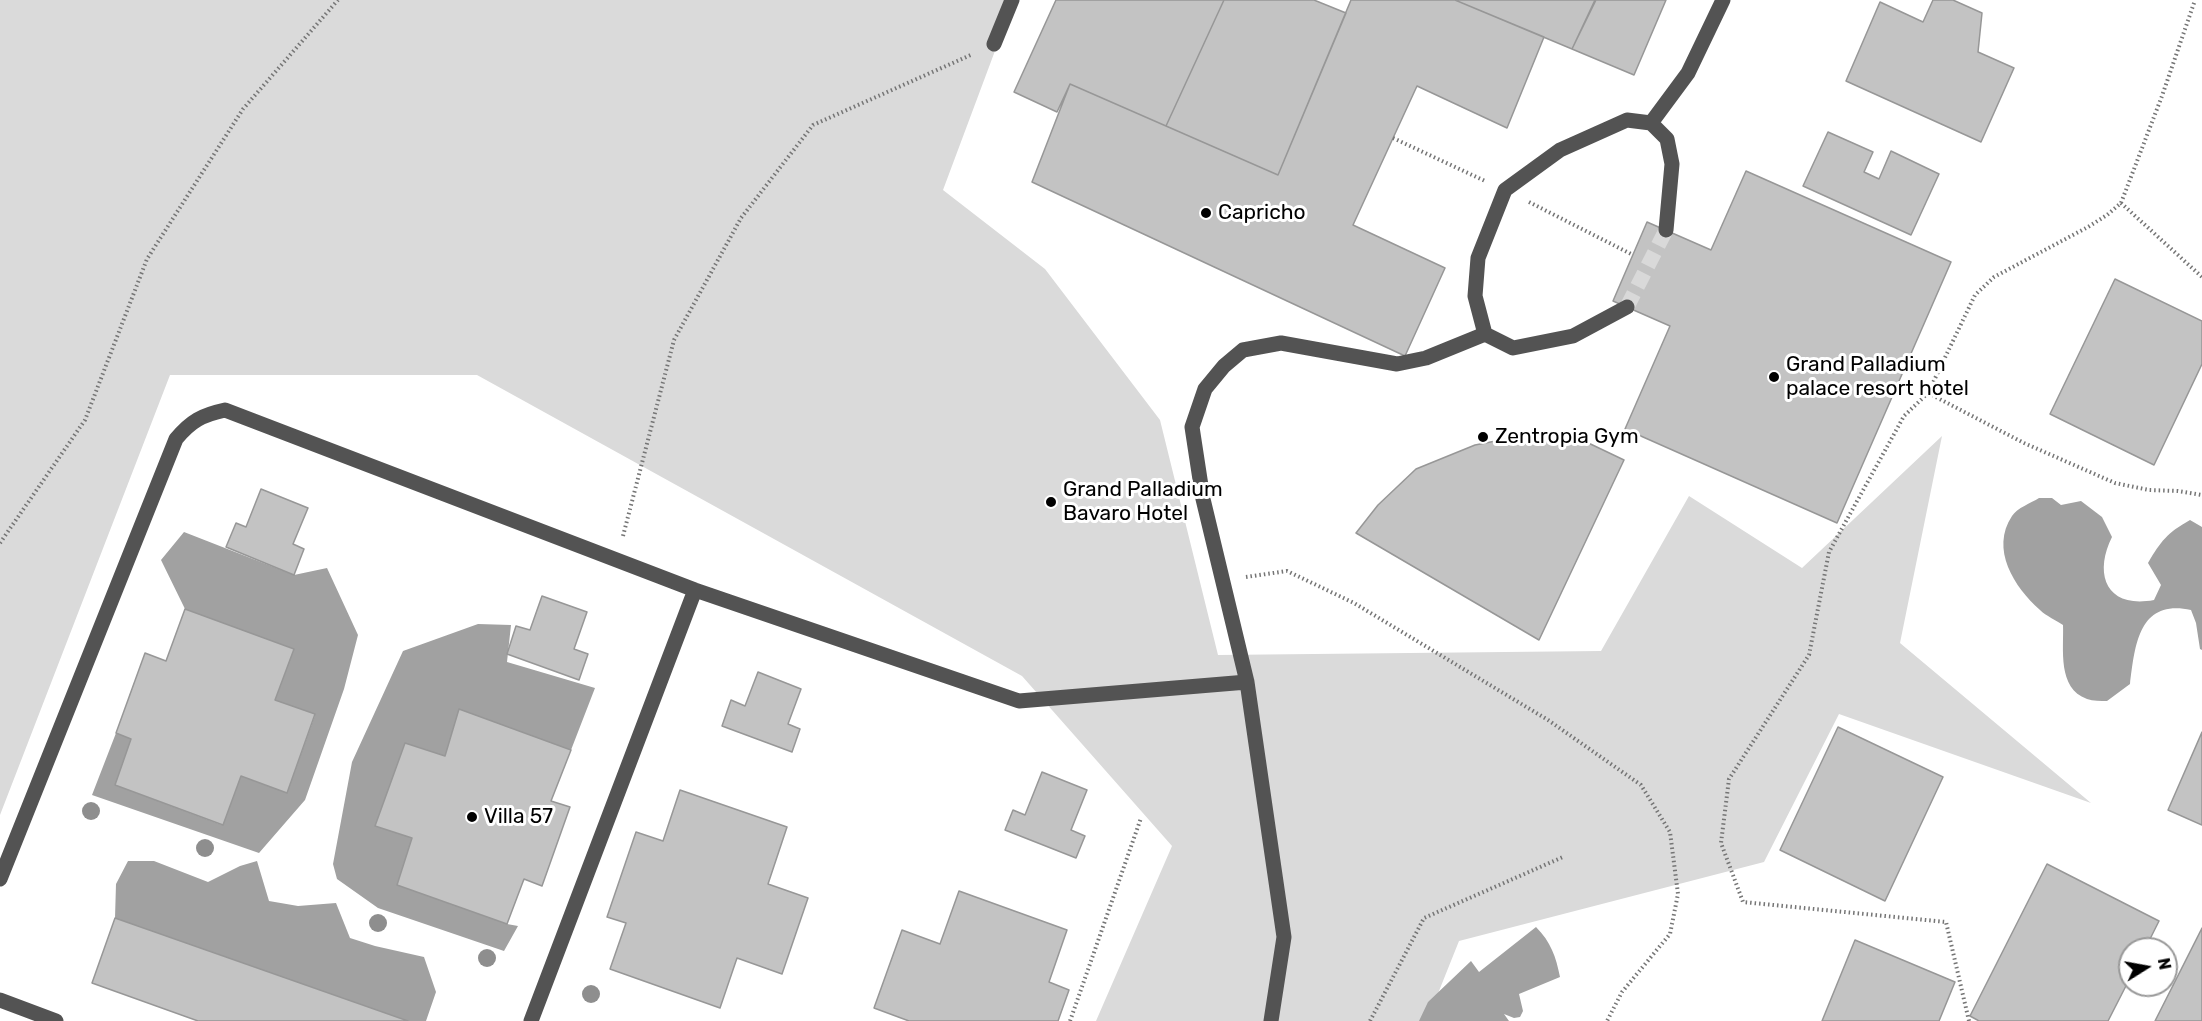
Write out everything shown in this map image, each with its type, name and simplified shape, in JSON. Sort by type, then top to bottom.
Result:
[{"type":"lane","points":[[994,44],[1011,0]]},
{"type":"lane","points":[[1652,123],[1688,73],[1723,0]]},
{"type":"lane","points":[[1627,307],[1573,336],[1513,348],[1485,334],[1475,296],[1478,258],[1505,190],[1560,150],[1627,120],[1652,123],[1667,139],[1672,164],[1666,230]]},
{"type":"lane","points":[[1271,1021],[1284,937],[1247,682],[1203,499],[1192,427],[1205,389],[1224,366],[1243,350],[1281,344],[1397,364],[1426,358],[1485,334]]},
{"type":"lane","points":[[0,879],[172,446],[189,423],[225,410],[695,590],[1018,700],[1247,682]]},
{"type":"lane","points":[[531,1021],[695,590]]},
{"type":"lane","points":[[0,1000],[56,1021]]},
{"type":"path","points":[[0,543],[85,420],[147,259],[243,109],[338,0]]},
{"type":"path","points":[[1969,1021],[1946,922],[1743,902],[1721,843],[1729,779],[1809,656],[1829,552],[1904,416],[1928,393],[1975,295],[1994,277],[2107,215],[2121,202],[2162,96],[2195,0]]},
{"type":"path","points":[[617,561],[674,340],[741,218],[813,124],[994,44]]},
{"type":"path","points":[[2121,202],[2202,277]]},
{"type":"path","points":[[1928,393],[2024,443],[2115,483],[2149,490],[2202,495]]},
{"type":"path","points":[[1223,580],[1287,571],[1354,603],[1548,720],[1641,785],[1670,832],[1678,894],[1670,934],[1622,992],[1607,1021]]},
{"type":"path","points":[[1070,1021],[1141,818]]},
{"type":"path","points":[[1370,1021],[1424,918],[1563,856]]},
{"type":"shaded area","points":[[0,0],[1014,0],[943,190],[1045,269],[1160,420],[1218,655],[1601,651],[1689,496],[1802,568],[1942,436],[1900,643],[2091,803],[1839,714],[1764,862],[1459,941],[1427,1021],[1096,1021],[1172,846],[1022,676],[477,375],[170,375],[0,815]]},
{"type":"shaded area","points":[[2039,498],[2052,498],[2061,505],[2081,501],[2102,517],[2112,537],[2106,551],[2105,576],[2108,586],[2115,594],[2125,599],[2154,600],[2161,585],[2148,563],[2157,549],[2165,538],[2190,520],[2202,527],[2202,650],[2191,610],[2174,608],[2160,611],[2150,618],[2138,640],[2130,684],[2107,701],[2089,700],[2077,694],[2066,677],[2063,625],[2042,612],[2030,601],[2014,579],[2004,554],[2003,541],[2012,516]]},
{"type":"shaded area","points":[[184,532],[294,575],[327,568],[358,635],[344,689],[305,800],[259,853],[92,795],[116,733],[131,739],[115,785],[222,825],[241,776],[287,793],[315,715],[275,700],[293,649],[185,609],[161,560]]},
{"type":"shaded area","points":[[478,624],[511,625],[507,662],[595,688],[571,750],[459,710],[445,756],[405,743],[376,825],[412,838],[397,885],[518,926],[504,951],[378,908],[337,879],[333,864],[352,762],[403,651]]},
{"type":"shaded area","points":[[128,861],[154,861],[208,882],[240,866],[257,861],[269,901],[298,906],[336,903],[350,938],[424,957],[436,992],[426,1021],[408,1021],[115,918],[116,884]]},
{"type":"shaded area","points":[[1536,927],[1546,938],[1552,950],[1560,977],[1519,994],[1523,1011],[1520,1017],[1514,1018],[1504,1014],[1509,1021],[1419,1021],[1428,1002],[1471,961],[1479,972]]},
{"type":"building","points":[[1056,0],[1224,0],[1166,126],[1070,84],[1057,112],[1014,92]]},
{"type":"building","points":[[1224,0],[1314,0],[1346,13],[1278,175],[1166,126]]},
{"type":"building","points":[[1351,0],[1455,0],[1544,37],[1507,128],[1417,86],[1353,225],[1445,268],[1405,356],[1032,182],[1070,84],[1278,175]]},
{"type":"building","points":[[1455,0],[1595,0],[1572,49]]},
{"type":"building","points":[[1596,0],[1666,0],[1634,75],[1572,49]]},
{"type":"building","points":[[1933,0],[1953,0],[1982,13],[1978,52],[2014,68],[1981,142],[1846,81],[1880,2],[1923,22]]},
{"type":"building","points":[[1828,132],[1873,152],[1864,172],[1879,179],[1891,151],[1939,174],[1911,235],[1803,186]]},
{"type":"building","name":"Grand Palladium palace resort hotel","points":[[1746,171],[1951,262],[1837,523],[1625,429],[1670,326],[1613,301],[1647,222],[1711,250]]},
{"type":"building","points":[[2115,279],[2202,321],[2202,364],[2154,465],[2050,414]]},
{"type":"building","points":[[1527,435],[1580,439],[1624,460],[1539,640],[1356,533],[1378,505],[1416,469],[1475,445]]},
{"type":"building","points":[[261,489],[308,508],[293,544],[304,549],[294,575],[226,547],[236,523],[246,527]]},
{"type":"building","points":[[542,596],[587,612],[574,649],[588,654],[579,680],[507,654],[516,626],[530,630]]},
{"type":"building","points":[[185,609],[294,649],[275,700],[315,714],[287,793],[241,776],[223,825],[115,785],[131,739],[116,733],[145,653],[166,661]]},
{"type":"building","points":[[758,672],[801,689],[788,724],[800,729],[792,752],[722,726],[731,700],[745,706]]},
{"type":"building","name":"Villa 57","points":[[459,709],[571,750],[551,801],[570,807],[542,886],[524,879],[507,924],[397,885],[412,838],[375,826],[405,743],[445,756]]},
{"type":"building","points":[[1838,727],[1943,777],[1885,901],[1780,850]]},
{"type":"building","points":[[2202,732],[2202,825],[2168,810]]},
{"type":"building","points":[[1042,772],[1087,790],[1071,830],[1085,836],[1076,858],[1005,830],[1013,810],[1025,815]]},
{"type":"building","points":[[680,790],[787,827],[768,884],[808,898],[782,974],[737,958],[720,1008],[610,969],[626,923],[607,917],[636,832],[663,841]]},
{"type":"building","points":[[2047,864],[2159,921],[2151,937],[2118,937],[2118,997],[2120,997],[2108,1021],[1979,1021],[1970,1016]]},
{"type":"building","points":[[959,891],[1067,930],[1049,982],[1069,990],[1058,1021],[909,1021],[874,1008],[902,930],[940,944]]},
{"type":"building","points":[[115,918],[408,1021],[198,1021],[92,983]]},
{"type":"building","points":[[2202,928],[2202,1021],[2155,1021],[2167,997],[2178,997],[2178,975]]},
{"type":"building","points":[[1855,940],[1955,982],[1939,1021],[1822,1021]]},
{"type":"tunnel","points":[[1627,307],[1666,230]]},
{"type":"place","name":"Capricho","points":[[1206,213]]},
{"type":"place","name":"Grand Palladium palace resort hotel","points":[[1774,377]]},
{"type":"place","name":"Zentropia Gym","points":[[1483,437]]},
{"type":"place","name":"Grand Palladium Bavaro Hotel","points":[[1051,502]]},
{"type":"place","name":"Villa 57","points":[[472,817]]}]
